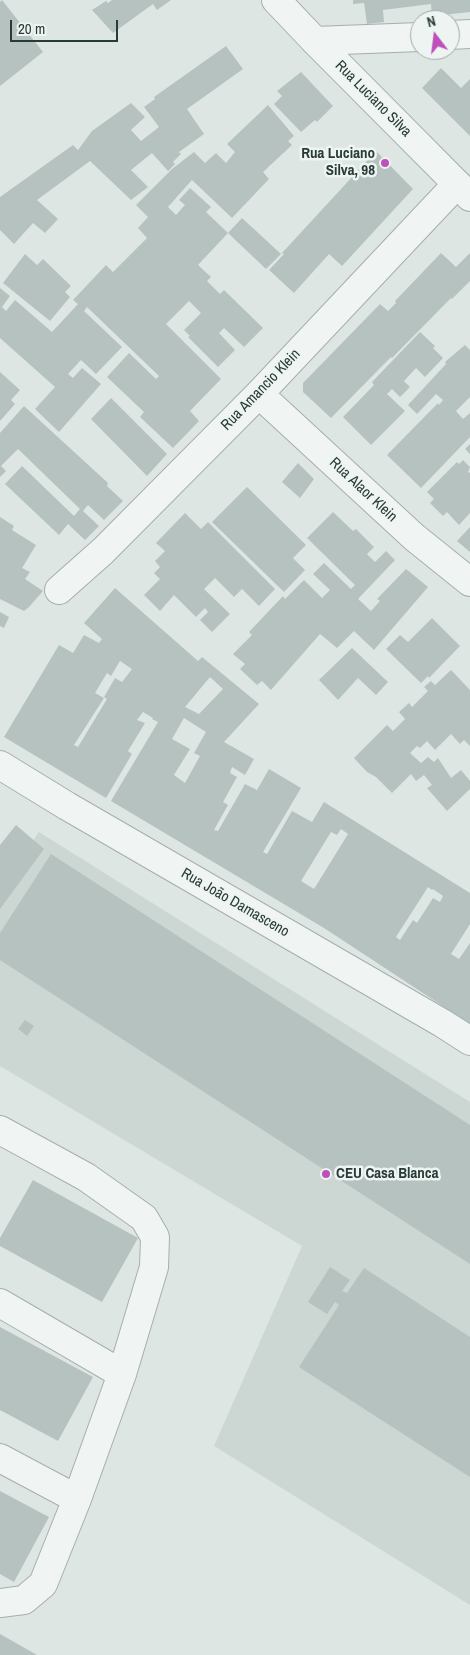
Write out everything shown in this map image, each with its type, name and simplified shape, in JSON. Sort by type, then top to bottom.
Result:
[{"type":"street","name":"Rua Luciano Silva","points":[[276,0],[464,190]]},
{"type":"street","points":[[315,41],[410,37]]},
{"type":"street","name":"Rua Amancio Klein","points":[[59,590],[103,550],[464,190]]},
{"type":"street","name":"Rua Alaor Klein","points":[[258,394],[414,537],[470,582]]},
{"type":"street","name":"Rua João Damasceno","points":[[0,765],[75,811],[470,1041]]},
{"type":"street","points":[[0,1130],[86,1177],[144,1218],[155,1237],[154,1267],[122,1374],[77,1499],[43,1584],[24,1600],[0,1603]]},
{"type":"street","points":[[0,1303],[122,1374]]},
{"type":"street","points":[[0,1458],[77,1499]]},
{"type":"shaded area","name":"CEU Casa Blanca","points":[[39,832],[470,1102],[470,1605],[214,1446],[302,1246],[0,1066],[0,887]]},
{"type":"building","points":[[2,0],[43,52],[0,86],[0,2]]},
{"type":"building","points":[[112,0],[171,0],[157,10],[153,4],[113,33],[92,10],[106,1],[108,3]]},
{"type":"building","points":[[353,0],[470,0],[470,12],[460,13],[460,10],[432,10],[431,4],[383,10],[384,22],[367,24],[364,3],[353,4]]},
{"type":"building","points":[[226,46],[243,69],[187,109],[204,134],[179,152],[181,154],[168,171],[152,153],[131,170],[148,187],[131,200],[90,161],[37,200],[58,219],[45,233],[33,223],[14,244],[0,230],[0,197],[73,145],[78,150],[92,131],[131,103],[145,117],[131,130],[141,141],[159,127],[144,107],[155,99],[154,97]]},
{"type":"building","points":[[441,68],[461,88],[470,79],[470,136],[422,88]]},
{"type":"building","points":[[301,72],[333,106],[317,122],[315,120],[301,132],[274,104],[282,96],[277,91]]},
{"type":"building","points":[[268,105],[294,136],[288,141],[292,145],[263,172],[269,179],[232,218],[192,180],[168,207],[176,215],[185,205],[179,200],[190,188],[211,207],[206,212],[228,233],[198,265],[211,277],[207,281],[220,294],[224,290],[263,328],[244,347],[224,328],[219,333],[235,350],[218,367],[188,337],[190,336],[184,330],[201,313],[189,301],[166,324],[221,379],[190,411],[199,421],[173,448],[140,417],[144,412],[107,377],[129,353],[156,379],[159,376],[87,307],[84,311],[122,347],[96,374],[81,360],[68,374],[73,378],[82,368],[101,384],[59,432],[35,409],[55,387],[0,338],[0,288],[10,296],[2,307],[6,311],[15,300],[52,332],[78,304],[73,300],[106,265],[113,272],[147,238],[138,228],[148,217],[136,205],[172,169],[194,152],[205,163],[216,153],[226,163],[235,152],[227,144]]},
{"type":"building","points":[[376,151],[413,189],[342,266],[329,254],[294,293],[269,270],[284,254],[282,253]]},
{"type":"building","points":[[242,218],[281,254],[266,269],[228,233]]},
{"type":"building","points":[[441,253],[456,267],[470,253],[470,281],[331,418],[303,392],[303,383],[380,304],[388,311],[396,303],[395,301]]},
{"type":"building","points":[[25,254],[37,265],[43,259],[71,286],[65,292],[70,297],[50,321],[3,283]]},
{"type":"building","points":[[420,332],[435,346],[433,348],[443,358],[425,377],[416,368],[404,381],[410,387],[400,397],[392,389],[387,394],[405,411],[371,445],[343,417],[374,385],[372,382]]},
{"type":"building","points":[[465,345],[470,350],[470,397],[456,411],[463,419],[470,413],[470,437],[421,488],[387,455],[443,400],[436,394],[417,414],[408,405],[446,364],[445,362]]},
{"type":"building","points":[[0,372],[20,390],[11,400],[15,404],[0,421]]},
{"type":"building","points":[[111,398],[167,454],[147,476],[91,419]]},
{"type":"building","points":[[24,406],[108,483],[107,486],[123,501],[104,520],[88,505],[83,511],[99,526],[85,540],[68,524],[59,535],[5,484],[22,466],[74,516],[80,509],[18,449],[1,466],[6,471],[0,477],[0,433]]},
{"type":"building","points":[[470,444],[470,454],[465,449]]},
{"type":"building","points":[[463,460],[470,467],[468,472],[470,473],[470,513],[459,525],[447,512],[443,516],[430,503],[434,499],[427,492],[457,462],[459,464]]},
{"type":"building","points":[[298,463],[314,479],[300,498],[282,482]]},
{"type":"building","points":[[247,487],[306,545],[293,558],[305,570],[284,592],[212,522]]},
{"type":"building","points":[[333,512],[353,531],[356,529],[374,547],[367,554],[375,562],[386,551],[395,560],[358,599],[371,611],[380,601],[377,599],[406,569],[428,587],[374,650],[354,631],[337,648],[320,634],[271,690],[262,681],[257,685],[240,669],[245,664],[233,654],[252,635],[249,632],[283,596],[285,599],[304,580],[322,598],[330,590],[313,574],[324,563],[351,589],[355,585],[307,538]]},
{"type":"building","points":[[185,513],[201,529],[208,522],[275,589],[259,606],[242,589],[234,597],[215,578],[204,589],[230,614],[212,632],[200,620],[208,612],[205,608],[196,617],[174,595],[160,611],[144,595],[160,579],[154,573],[160,567],[155,561],[165,551],[156,543]]},
{"type":"building","points":[[0,517],[14,526],[12,530],[36,545],[22,568],[30,572],[25,579],[43,591],[24,611],[0,599]]},
{"type":"building","points":[[470,527],[470,552],[457,541]]},
{"type":"building","points":[[115,588],[198,661],[202,657],[259,704],[224,742],[254,759],[245,775],[232,767],[230,773],[237,777],[223,802],[228,805],[214,830],[218,831],[245,784],[257,790],[269,769],[301,788],[263,852],[267,854],[292,811],[312,822],[324,802],[470,893],[470,924],[451,954],[459,959],[470,943],[470,1024],[324,928],[111,801],[158,722],[153,718],[143,712],[137,720],[145,723],[128,751],[132,754],[106,798],[4,737],[59,645],[73,653],[84,635],[99,643],[102,639],[84,623]],"holes":[[[120,661],[132,669],[122,682],[115,678],[104,697],[107,699],[78,747],[74,745],[104,698],[95,693],[107,673],[111,676]],[[210,677],[223,689],[199,714],[185,707]],[[184,718],[206,732],[194,753],[200,756],[185,783],[174,775],[190,749],[172,739]],[[341,829],[348,834],[314,889],[301,881],[331,832],[337,835]],[[428,887],[443,896],[440,902],[433,898],[417,923],[413,920],[400,940],[396,937]]]},
{"type":"building","points":[[0,612],[9,617],[4,628],[0,626]]},
{"type":"building","points":[[432,618],[460,646],[429,678],[428,676],[421,683],[386,649],[400,635],[408,642]]},
{"type":"building","points":[[352,648],[388,682],[376,695],[358,678],[338,700],[319,680]]},
{"type":"building","points":[[451,670],[470,690],[470,746],[464,740],[460,744],[451,734],[435,750],[427,741],[420,748],[417,746],[410,753],[421,763],[428,757],[434,762],[438,758],[451,778],[461,770],[470,781],[470,789],[447,811],[427,788],[432,785],[424,775],[416,781],[411,774],[392,793],[354,758],[387,725],[393,731],[405,719],[399,712],[409,703],[412,707],[428,691],[424,687],[431,681],[435,685]]},
{"type":"building","points":[[16,825],[44,849],[0,909],[0,845]]},
{"type":"building","points":[[51,854],[470,1125],[470,1264],[0,960],[0,933]]},
{"type":"building","points":[[25,1020],[34,1026],[27,1036],[18,1029]]},
{"type":"building","points":[[33,1180],[138,1238],[102,1302],[0,1246],[0,1238]]},
{"type":"building","points":[[330,1267],[350,1280],[342,1291],[347,1293],[364,1268],[470,1337],[470,1477],[299,1367],[339,1305],[335,1302],[327,1314],[308,1302]]},
{"type":"building","points":[[0,1327],[93,1377],[58,1441],[0,1410]]},
{"type":"building","points":[[0,1491],[49,1517],[14,1582],[0,1574]]},
{"type":"building","points":[[0,1634],[37,1655],[0,1655]]},
{"type":"place","name":"Rua Luciano Silva, 98","points":[[385,163]]},
{"type":"place","name":"CEU Casa Blanca","points":[[326,1174]]}]
